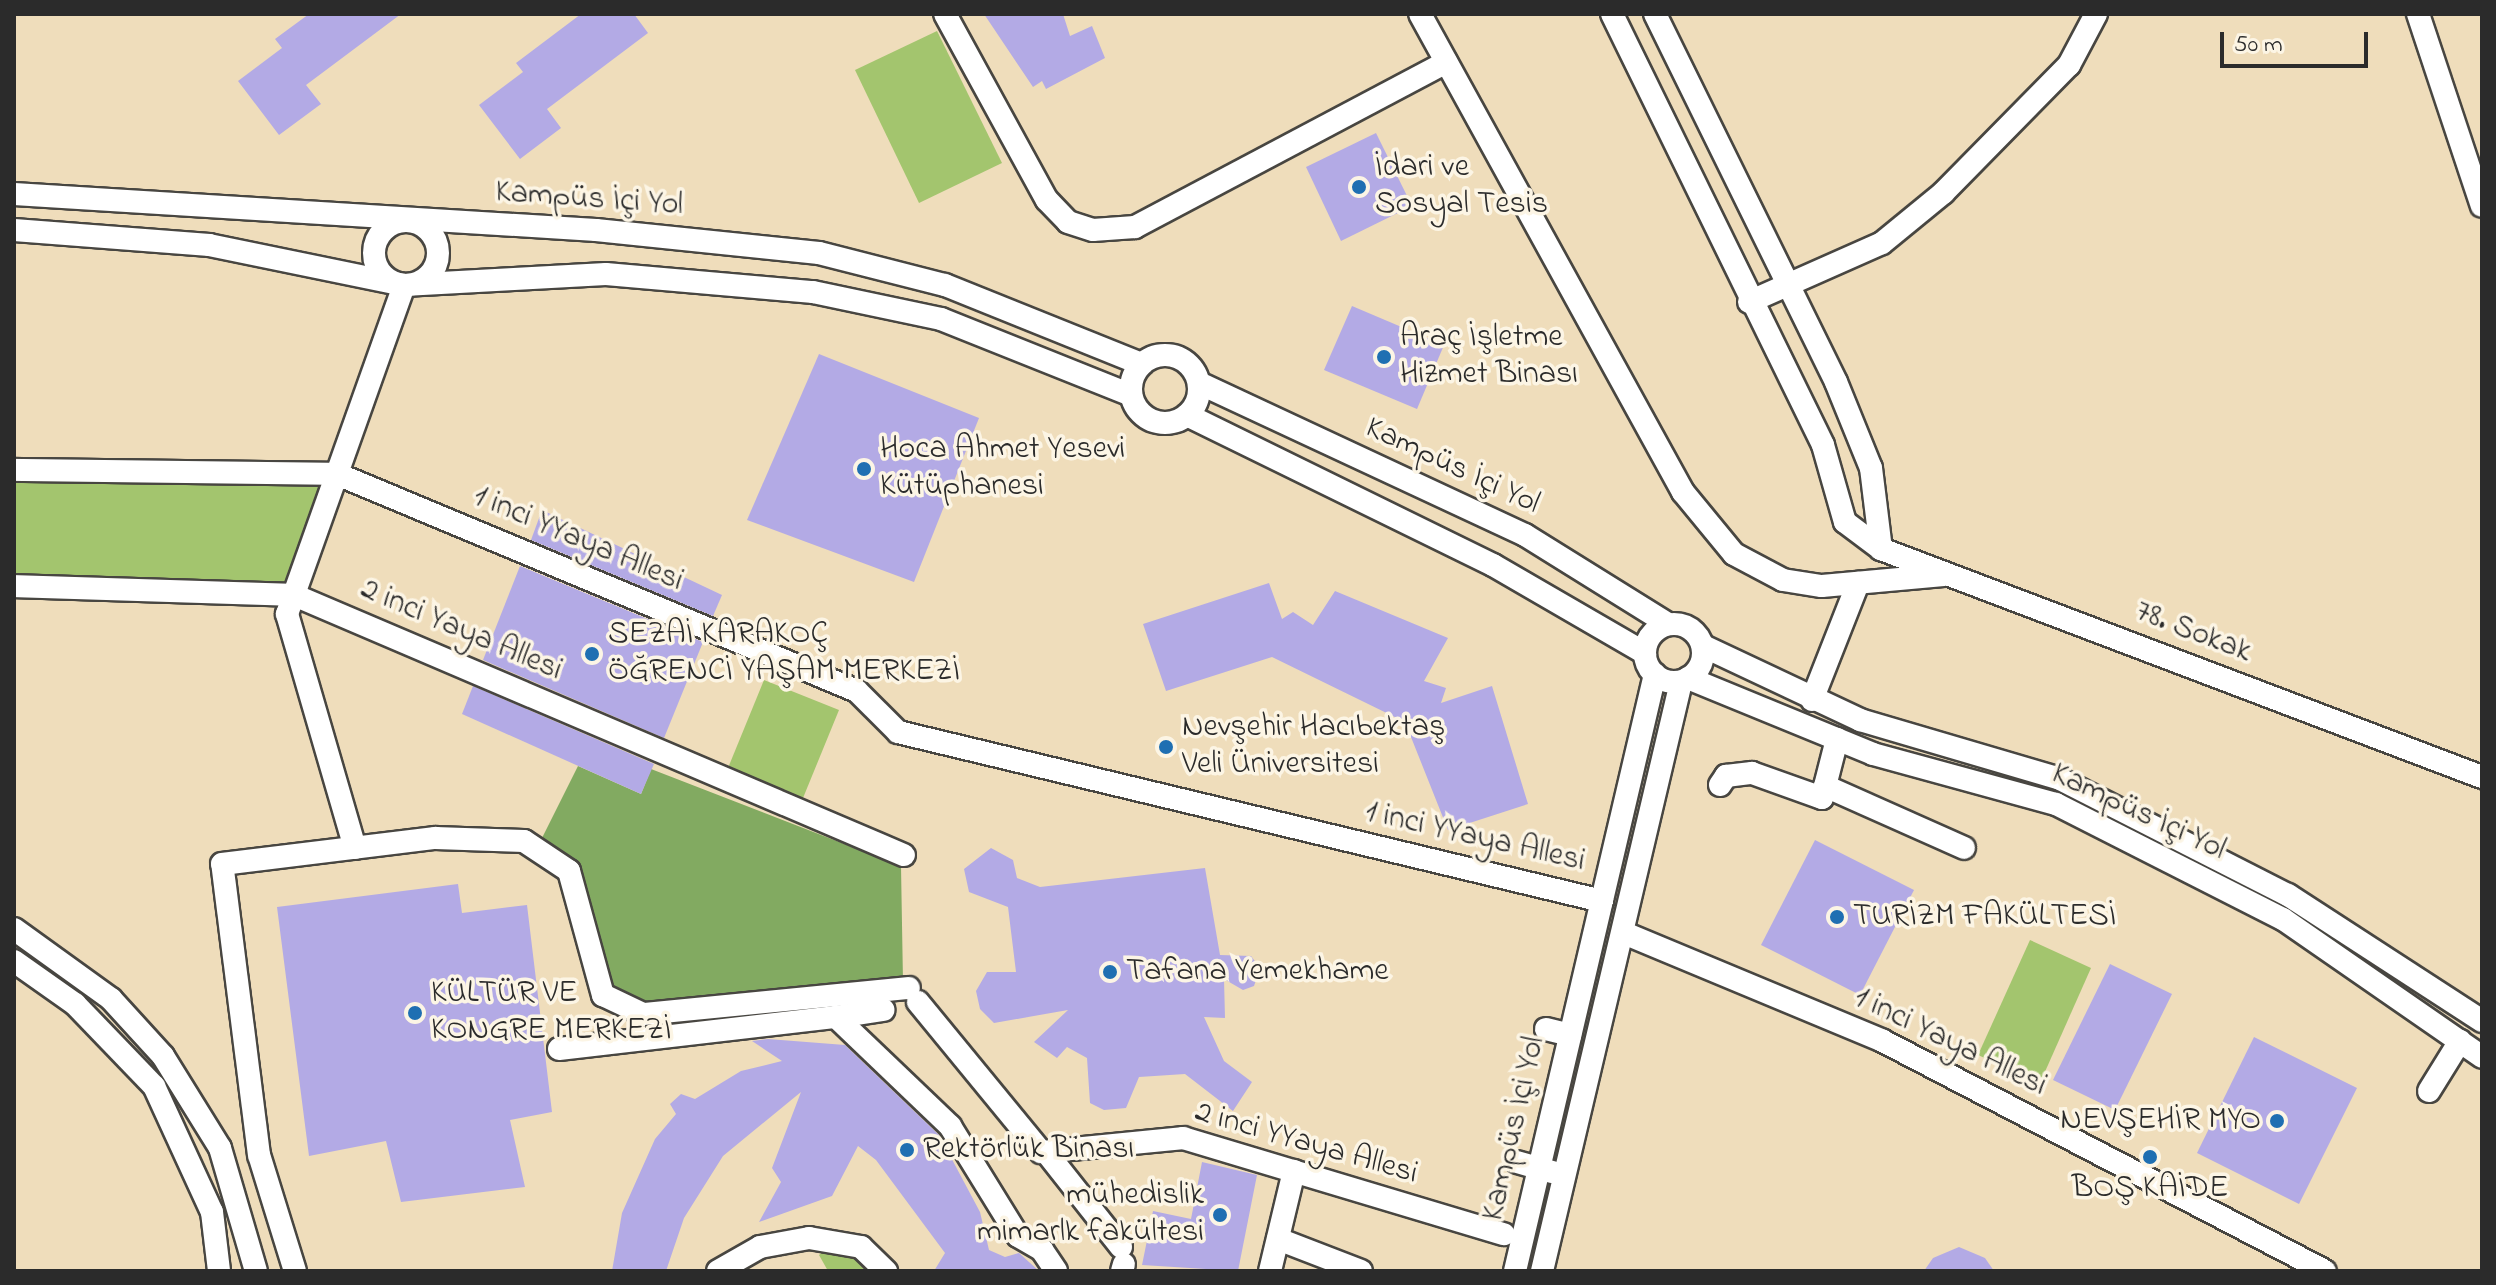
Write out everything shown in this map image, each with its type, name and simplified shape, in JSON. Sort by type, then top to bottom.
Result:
[{"type":"street","points":[[945,14],[1047,200],[1068,222],[1093,230],[1135,227],[1446,62]]},
{"type":"street","points":[[1420,14],[1683,492],[1734,554],[1783,580],[1858,583],[1949,575]]},
{"type":"street","name":"78. Sokak","points":[[1612,14],[1749,302],[1823,445],[1845,522],[1881,549],[2482,777]]},
{"type":"street","points":[[1655,14],[1790,289],[1871,468],[1881,549]]},
{"type":"street","points":[[1749,302],[1790,289],[1882,243],[1943,193],[2069,65],[2096,14]]},
{"type":"street","points":[[2418,14],[2482,206]]},
{"type":"street","name":"Kampüs İçi Yol","points":[[14,194],[411,222],[596,230],[819,253],[945,285],[1142,364]]},
{"type":"street","points":[[411,222],[435,238],[438,256],[424,280],[404,285],[379,270],[375,249],[384,231],[411,222]]},
{"type":"street","points":[[14,230],[209,245],[404,285],[606,274],[813,292],[941,319],[1131,395],[1153,421],[1187,415],[1493,565],[1650,664],[1685,680],[1700,668],[1703,646],[1690,628],[1668,624],[1649,637],[1650,664]]},
{"type":"street","points":[[355,848],[287,614],[404,285]]},
{"type":"street","points":[[1131,395],[1142,364],[1176,356],[1199,383],[1187,415]]},
{"type":"street","name":"Kampüs İçi Yol","points":[[1199,383],[1525,535],[1668,624]]},
{"type":"street","name":"1 inci YYaya Allesi","points":[[14,470],[337,474],[857,691],[898,732],[1602,901]]},
{"type":"street","points":[[1812,700],[1858,583]]},
{"type":"street","name":"2 inci Yaya Allesi","points":[[14,586],[294,595],[904,855]]},
{"type":"street","name":"Kampüs İçi Yol","points":[[1703,646],[1812,700],[2060,779],[2288,895],[2482,1021]]},
{"type":"street","name":"Kampüs İçi Yol","points":[[1515,1271],[1528,1164],[1570,1035],[1602,901],[1650,664]]},
{"type":"street","name":"Kampüs İçi Yol","points":[[1542,1271],[1685,680],[1837,739],[2056,804],[2283,919],[2482,1057]]},
{"type":"street","points":[[1720,785],[1726,776],[1752,773],[1822,798],[1837,739]]},
{"type":"street","points":[[1825,786],[1964,848]]},
{"type":"street","points":[[295,1271],[259,1155],[222,864],[435,838],[524,841],[569,871],[603,995],[643,1014],[913,995],[1046,1152],[1122,1261]]},
{"type":"street","points":[[14,929],[111,999],[163,1056],[220,1148],[256,1271]]},
{"type":"street","name":"1 inci Yaya Allesi","points":[[1624,933],[1883,1041],[2325,1271]]},
{"type":"street","points":[[14,961],[75,1004],[154,1086],[212,1212],[219,1271]]},
{"type":"street","points":[[559,1049],[883,1010]]},
{"type":"street","points":[[836,1017],[950,1126],[1018,1236],[1042,1250],[1056,1271]]},
{"type":"street","points":[[1546,1029],[1570,1035]]},
{"type":"street","points":[[2429,1091],[2460,1041]]},
{"type":"street","name":"2 inci YYaya Allesi","points":[[1046,1152],[1183,1138],[1504,1234]]},
{"type":"street","points":[[1528,1164],[1565,1177]]},
{"type":"street","points":[[1270,1271],[1294,1171]]},
{"type":"street","points":[[718,1271],[760,1247],[809,1238],[861,1247],[886,1271]]},
{"type":"street","points":[[1278,1239],[1361,1271]]},
{"type":"green space","points":[[937,31],[1002,163],[919,203],[855,70]]},
{"type":"green space","points":[[14,470],[337,474],[294,595],[14,586]]},
{"type":"green space","points":[[764,680],[839,710],[803,798],[728,768]]},
{"type":"green space","points":[[578,766],[641,794],[651,769],[901,866],[903,982],[648,1009],[618,993],[604,975],[578,869],[542,838]]},
{"type":"green space","points":[[2030,940],[2091,968],[2040,1083],[1978,1055]]},
{"type":"green space","points":[[830,1246],[845,1248],[881,1271],[828,1271],[819,1255]]},
{"type":"building","points":[[309,14],[401,14],[306,85],[321,104],[279,135],[238,81],[282,48],[275,39]]},
{"type":"building","points":[[581,14],[634,14],[648,33],[547,109],[561,128],[520,159],[479,105],[523,72],[516,63]]},
{"type":"building","points":[[984,14],[1063,14],[1070,36],[1092,26],[1105,58],[1046,89],[1042,81],[1033,87]]},
{"type":"building","name":"İdari ve Sosyal Tesis","points":[[1376,133],[1412,206],[1341,241],[1306,167]]},
{"type":"building","name":"Araç İşletme Hizmet Binası","points":[[1352,306],[1444,345],[1417,409],[1324,370]]},
{"type":"building","name":"Hoca Ahmet Yesevi Kütüphanesi","points":[[819,354],[979,418],[914,582],[747,520]]},
{"type":"building","points":[[542,510],[722,595],[713,616],[531,540]]},
{"type":"building","points":[[520,566],[703,642],[664,738],[483,660]]},
{"type":"building","points":[[1269,583],[1282,619],[1293,612],[1313,625],[1335,591],[1448,638],[1424,681],[1446,688],[1441,703],[1492,686],[1528,804],[1448,830],[1405,722],[1272,657],[1166,691],[1143,624]]},
{"type":"building","points":[[473,686],[654,764],[641,794],[462,714]]},
{"type":"building","name":"TURİZM FAKÜLTESİ","points":[[1815,840],[1914,890],[1860,995],[1761,945]]},
{"type":"building","points":[[991,848],[1013,860],[1017,878],[1040,887],[1205,868],[1220,955],[1251,956],[1260,968],[1254,986],[1243,990],[1224,979],[1225,1018],[1204,1017],[1224,1061],[1252,1082],[1233,1111],[1185,1074],[1139,1077],[1126,1108],[1104,1110],[1090,1103],[1087,1058],[1067,1047],[1057,1058],[1034,1042],[1068,1010],[994,1023],[980,1009],[976,991],[987,972],[1016,972],[1008,907],[969,892],[964,869]]},
{"type":"building","name":"KÜLTÜR VE KONGRE MERKEZİ","points":[[458,884],[462,913],[527,905],[552,1112],[510,1120],[525,1187],[401,1202],[386,1141],[309,1156],[277,907]]},
{"type":"building","points":[[2110,964],[2172,994],[2115,1110],[2053,1080]]},
{"type":"building","name":"NEVŞEHİR MYO","points":[[2254,1037],[2357,1088],[2299,1204],[2197,1153]]},
{"type":"building","name":"Rektörlük Binası","points":[[768,1039],[845,1045],[939,1135],[980,1212],[989,1250],[1005,1257],[1019,1253],[1039,1271],[934,1271],[945,1253],[876,1160],[858,1146],[832,1196],[759,1222],[781,1182],[772,1168],[801,1092],[723,1156],[684,1218],[666,1271],[612,1271],[622,1213],[655,1139],[676,1114],[670,1104],[681,1094],[695,1099],[741,1071],[782,1061],[752,1041]]},
{"type":"building","name":"mühedislik mimarlk fakültesi","points":[[1202,1162],[1257,1175],[1238,1271],[1142,1265],[1153,1211],[1191,1219]]},
{"type":"building","points":[[1959,1247],[1985,1258],[1994,1271],[1924,1271],[1933,1258]]},
{"type":"place","name":"İdari ve Sosyal Tesis","points":[[1359,187]]},
{"type":"place","name":"Araç İşletme Hizmet Binası","points":[[1384,357]]},
{"type":"place","name":"Hoca Ahmet Yesevi Kütüphanesi","points":[[864,469]]},
{"type":"place","name":"SEZAİ KARAKOÇ ÖĞRENCİ YAŞAM MERKEZİ","points":[[592,654]]},
{"type":"place","name":"Nevşehir Hacıbektaş Veli Üniversitesi","points":[[1166,747]]},
{"type":"place","name":"TURİZM FAKÜLTESİ","points":[[1837,917]]},
{"type":"place","name":"Tafana Yemekhame","points":[[1110,972]]},
{"type":"place","name":"KÜLTÜR VE KONGRE MERKEZİ","points":[[415,1013]]},
{"type":"place","name":"NEVŞEHİR MYO","points":[[2277,1121]]},
{"type":"place","name":"Rektörlük Binası","points":[[907,1150]]},
{"type":"place","name":"BOŞ KAİDE","points":[[2150,1157]]},
{"type":"place","name":"mühedislik mimarlk fakültesi","points":[[1220,1215]]}]
